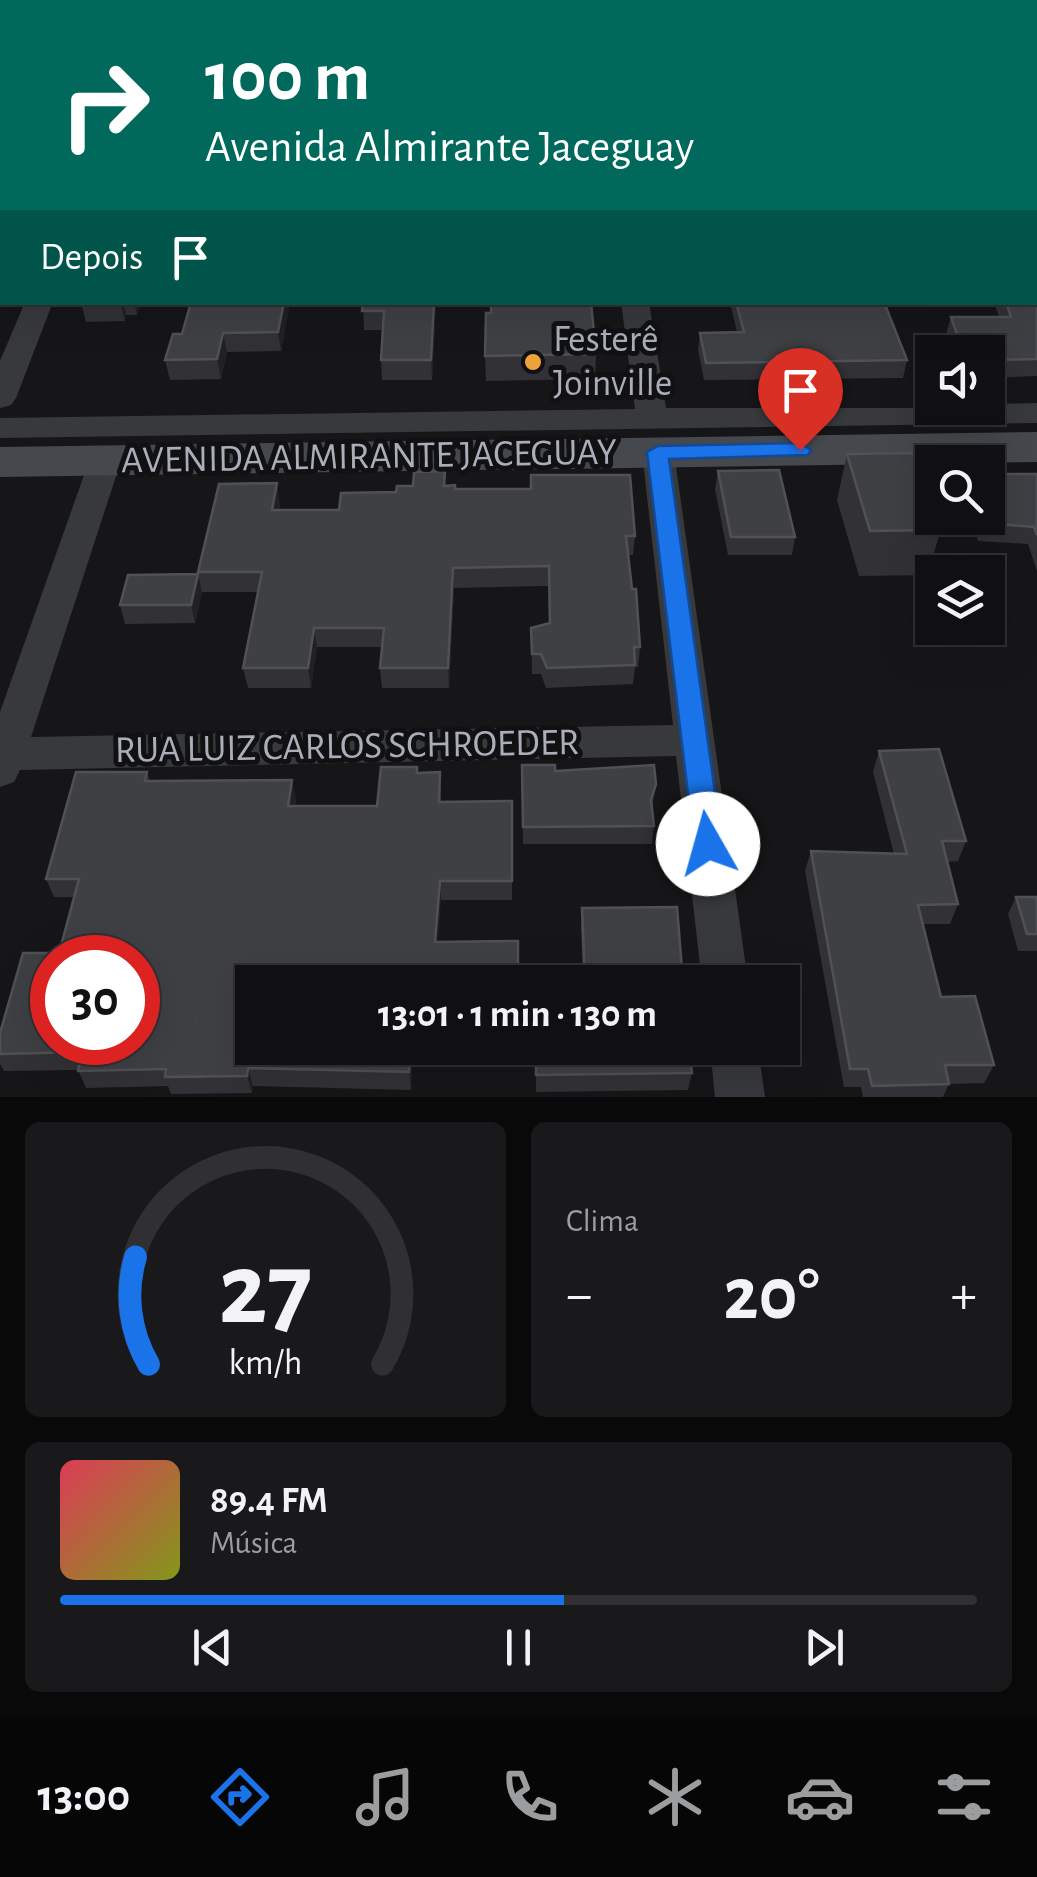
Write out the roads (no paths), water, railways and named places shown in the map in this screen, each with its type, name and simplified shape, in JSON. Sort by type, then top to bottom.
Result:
[{"type":"main road","name":"AVENIDA ALMIRANTE JACEGUAY","points":[[0,462],[717,435],[1037,447]]},
{"type":"street","points":[[0,398],[38,305]]},
{"type":"street","points":[[635,305],[724,965]]},
{"type":"street","name":"AVENIDA ALMIRANTE JACEGUAY","points":[[717,435],[1037,414]]},
{"type":"street","name":"AVENIDA ALMIRANTE JACEGUAY","points":[[0,428],[655,436]]},
{"type":"street","points":[[2,759],[105,460]]},
{"type":"street","name":"RUA LUIZ CARLOS SCHROEDER","points":[[2,759],[695,740]]},
{"type":"street","points":[[736,1065],[740,1097]]},
{"type":"place","name":"Festerê Joinville","points":[[533,362]]}]
